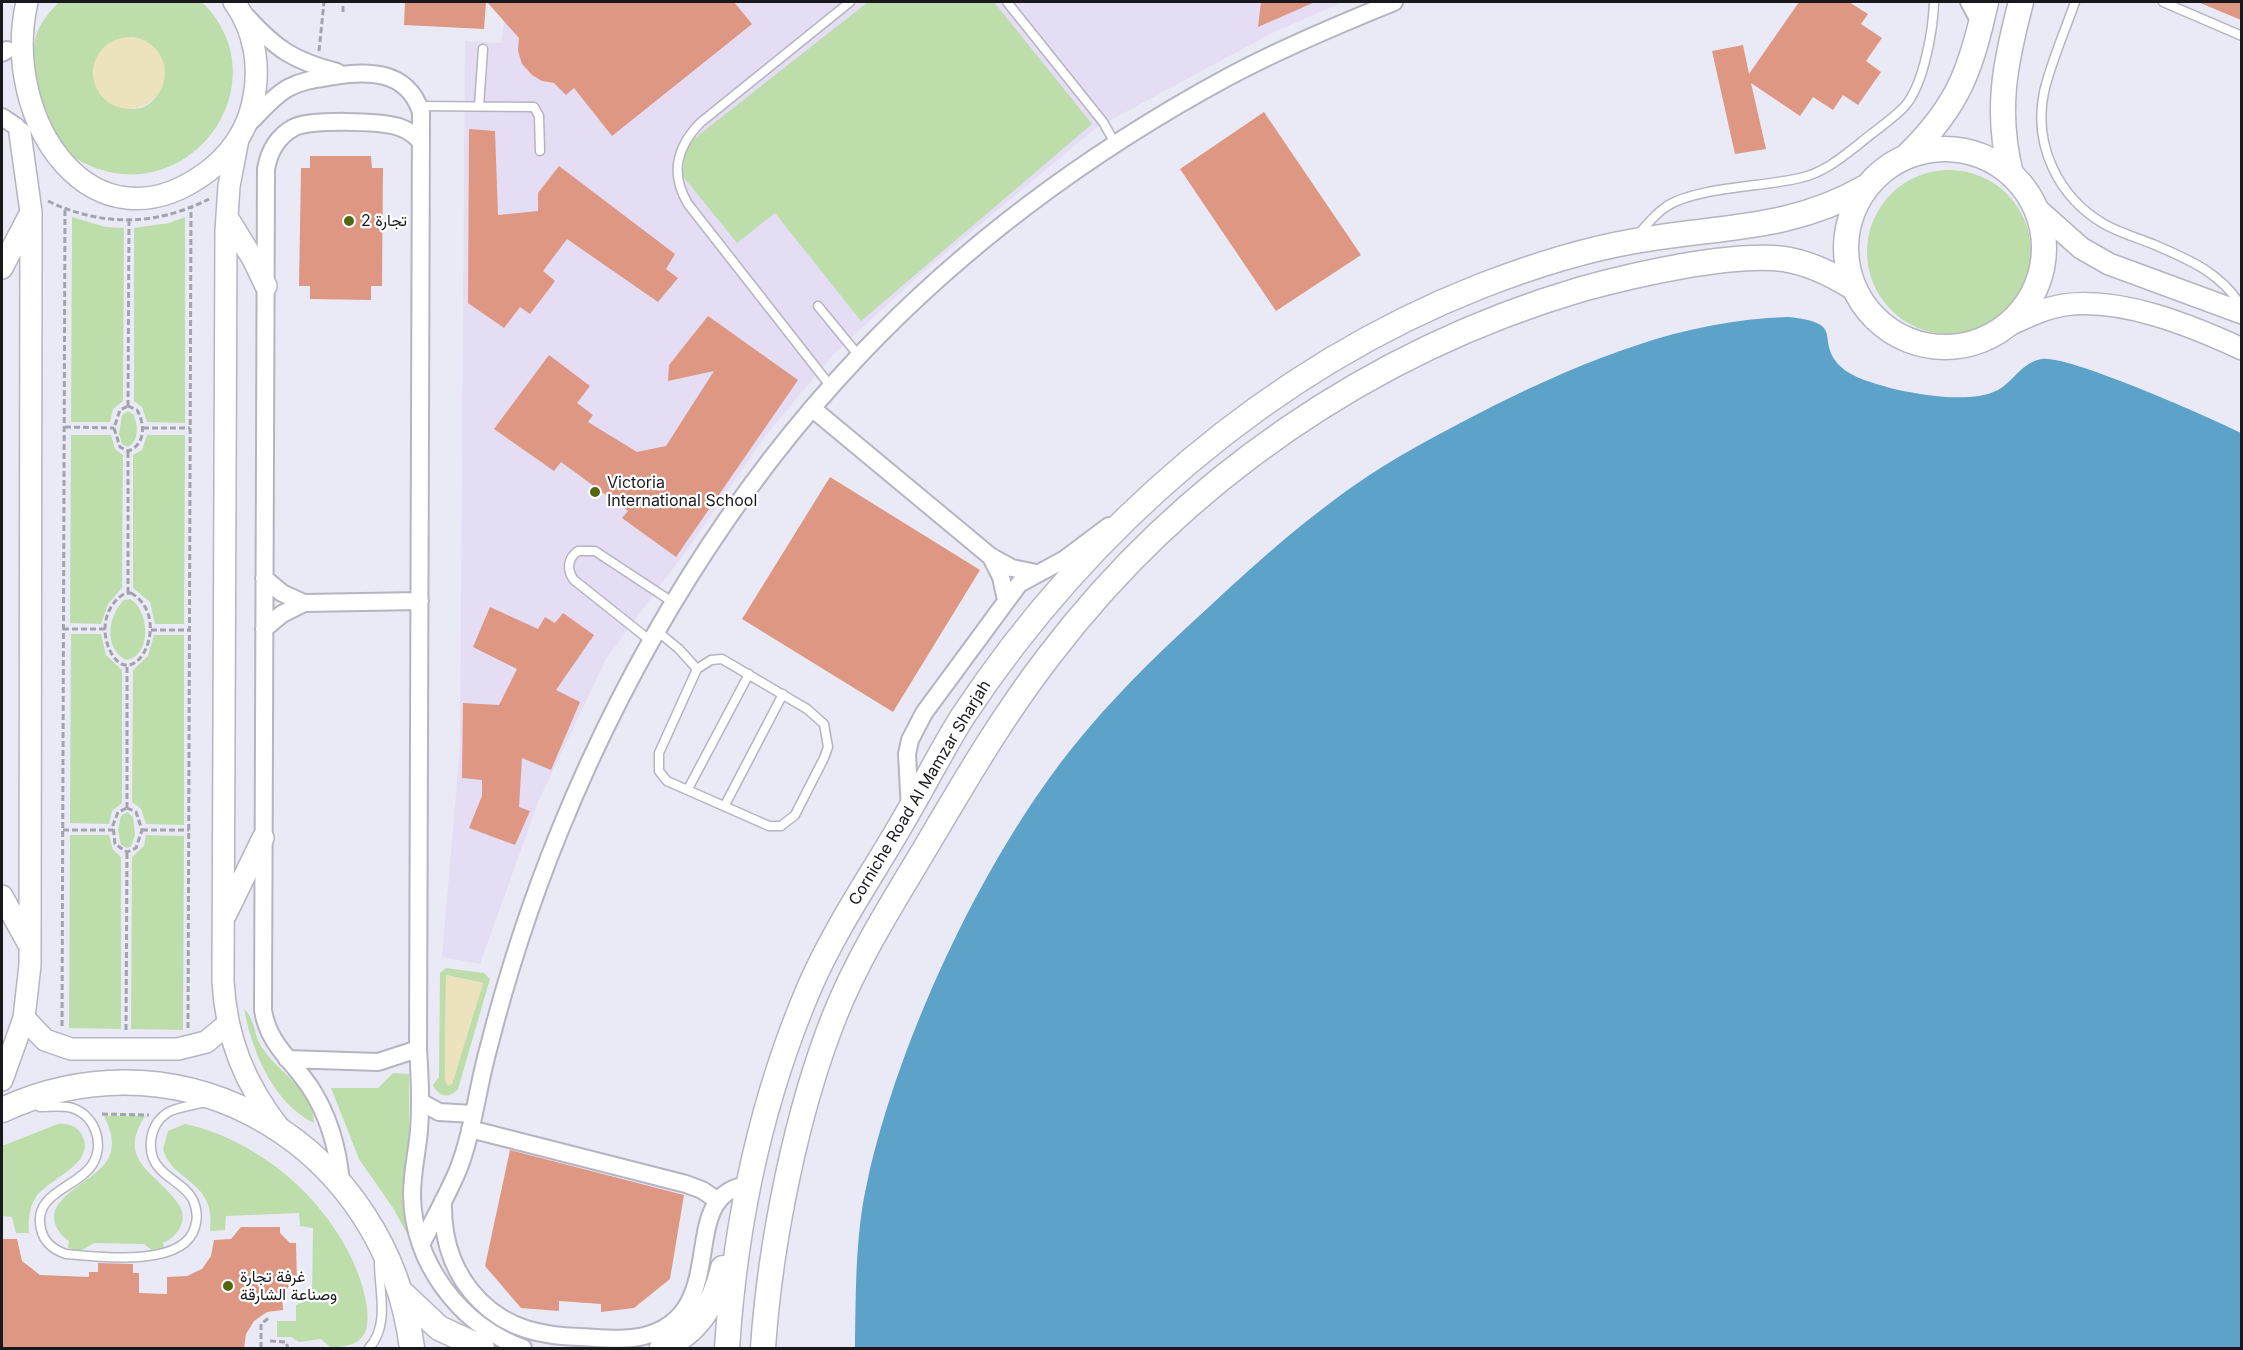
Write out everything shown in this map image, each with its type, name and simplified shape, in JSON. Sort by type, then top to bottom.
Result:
[{"type":"main road","points":[[2011,174],[2004,140],[2001,102],[2006,60],[2021,2]]},
{"type":"main road","points":[[1908,155],[1944,148],[1968,151],[1991,160],[2011,174],[2035,207],[2043,235],[2040,278],[2027,304],[2007,326],[1995,334],[1967,345],[1952,347],[1922,345],[1907,340],[1881,324],[1870,314],[1854,288],[1846,259],[1846,236],[1851,214],[1866,187],[1885,168],[1908,155],[1935,127],[1955,98],[1969,70],[1984,13]]},
{"type":"main road","name":"Corniche Road Al Mamzar Sharjah","points":[[727,1348],[734,1273],[749,1185],[777,1078],[810,985],[832,942],[962,718],[999,665],[1059,589],[1130,514],[1182,468],[1245,419],[1336,358],[1383,331],[1483,286],[1535,267],[1632,242],[1783,221],[1811,214],[1866,187]]},
{"type":"main road","name":"Corniche Road Al Mamzar Sharjah","points":[[763,1348],[778,1229],[802,1121],[835,1016],[859,966],[905,882],[990,739],[1050,654],[1117,574],[1187,508],[1262,447],[1352,387],[1446,338],[1544,300],[1658,272],[1770,258],[1811,266],[1854,288]]},
{"type":"main road","points":[[3,1109],[51,1092],[100,1084],[148,1084],[217,1099],[280,1130],[313,1154],[341,1183],[380,1238],[402,1292],[412,1348]]},
{"type":"main road","points":[[662,1348],[688,1333],[704,1316],[716,1295],[730,1244],[742,1223],[778,1229]]},
{"type":"main road","points":[[402,1292],[439,1328],[482,1348]]},
{"type":"street","points":[[5,58],[11,33],[27,2]]},
{"type":"street","points":[[421,1245],[457,1171],[501,999],[538,886],[583,776],[674,603],[729,520],[813,409],[859,356],[918,298],[968,254],[1047,192],[1116,145],[1192,98],[1273,54],[1394,2]]},
{"type":"street","points":[[1969,2],[1984,13]]},
{"type":"street","points":[[236,4],[279,50],[302,62],[344,74]]},
{"type":"street","points":[[236,4],[249,31],[256,57],[255,93],[241,133],[226,217],[223,981],[228,1024],[247,1080],[280,1130]]},
{"type":"street","points":[[13,126],[43,163],[66,180],[91,192],[128,198],[156,196],[183,187],[214,167],[241,133],[286,89],[305,81],[344,74],[374,73],[390,76],[405,85],[419,106],[422,142],[418,1049],[421,1102],[412,1197],[421,1245],[440,1282],[460,1307],[483,1328],[523,1348]]},
{"type":"street","points":[[2,1080],[24,1018],[29,983],[30,947],[31,212],[7,96]]},
{"type":"street","points":[[341,1183],[336,1149],[326,1116],[309,1086],[268,1032],[263,1010],[266,169],[272,149],[286,133],[306,123],[384,124],[401,128],[422,142]]},
{"type":"street","points":[[2035,207],[2081,248],[2109,264],[2241,313]]},
{"type":"street","points":[[2,267],[31,212]]},
{"type":"street","points":[[226,217],[253,259],[266,286]]},
{"type":"street","points":[[2007,326],[2066,305],[2120,307],[2190,328],[2241,349]]},
{"type":"street","points":[[813,409],[990,556],[1012,568],[1036,573]]},
{"type":"street","points":[[910,810],[906,762],[916,726],[1006,600],[1019,584],[1065,559],[1100,532],[1130,514]]},
{"type":"street","points":[[990,556],[1001,577],[1006,600]]},
{"type":"street","points":[[264,578],[282,593],[304,603],[420,601]]},
{"type":"street","points":[[264,629],[282,614],[304,603]]},
{"type":"street","points":[[224,920],[263,838]]},
{"type":"street","points":[[2,897],[30,947]]},
{"type":"street","points":[[24,1018],[45,1040],[71,1049],[188,1047],[206,1041],[228,1024]]},
{"type":"street","points":[[287,1059],[371,1063],[392,1060],[418,1049]]},
{"type":"street","points":[[421,1102],[439,1112],[686,1184],[717,1200]]},
{"type":"street","points":[[443,1198],[444,1231],[453,1262],[470,1290],[493,1312],[537,1334],[619,1338],[652,1334],[671,1323],[687,1307],[697,1287],[709,1215],[717,1200],[731,1189],[749,1185]]},
{"type":"lane","points":[[831,388],[688,204],[677,180],[676,168],[683,143],[700,123],[850,2]]},
{"type":"lane","points":[[1007,2],[1103,122],[1116,145]]},
{"type":"lane","points":[[1632,242],[1658,212],[1676,201],[1810,176],[1851,150],[1897,113],[1911,98],[1922,69],[1932,26],[1934,2]]},
{"type":"lane","points":[[2075,2],[2044,91],[2041,114],[2048,158],[2058,179],[2087,213],[2106,225],[2199,265],[2231,290],[2241,307]]},
{"type":"lane","points":[[2163,2],[2241,36]]},
{"type":"lane","points":[[479,106],[483,49]]},
{"type":"lane","points":[[419,106],[534,107],[539,116],[540,151]]},
{"type":"lane","points":[[818,306],[859,356]]},
{"type":"lane","points":[[674,603],[595,551],[579,551],[571,559],[569,570],[574,580],[655,637],[679,649],[698,669]]},
{"type":"lane","points":[[722,659],[749,674],[817,715],[828,735],[824,758],[795,815],[787,824],[775,827],[662,777],[657,759],[698,669],[711,660],[722,659]]},
{"type":"lane","points":[[688,789],[749,674]]},
{"type":"lane","points":[[725,805],[783,694]]},
{"type":"lane","points":[[3,1109],[68,1107],[85,1115],[96,1131],[98,1149],[91,1166],[51,1197],[42,1210],[40,1226],[51,1246],[66,1254],[138,1256],[174,1251],[188,1241],[196,1226],[193,1201],[182,1187],[161,1170],[152,1156],[151,1139],[157,1124],[176,1109],[217,1099]]},
{"type":"lane","points":[[369,1348],[378,1336],[382,1320],[380,1238]]},
{"type":"path","points":[[317,67],[324,2]]},
{"type":"path","points":[[343,2],[343,12]]},
{"type":"path","points":[[188,1035],[191,208]]},
{"type":"path","points":[[62,1034],[65,210]]},
{"type":"path","points":[[128,406],[129,221]]},
{"type":"path","points":[[128,406],[120,410],[114,428],[120,447],[128,451]]},
{"type":"path","points":[[128,406],[137,410],[143,428],[139,442],[128,451]]},
{"type":"path","points":[[64,428],[114,428]]},
{"type":"path","points":[[143,428],[190,428]]},
{"type":"path","points":[[128,451],[128,593]]},
{"type":"path","points":[[128,593],[135,595],[142,603],[149,616],[151,630],[143,655],[136,663],[127,665],[119,663],[112,654],[105,629],[110,609],[121,595],[128,593]]},
{"type":"path","points":[[63,629],[105,629]]},
{"type":"path","points":[[151,630],[190,630]]},
{"type":"path","points":[[127,665],[127,808]]},
{"type":"path","points":[[127,808],[118,812],[113,830],[115,844],[127,852]]},
{"type":"path","points":[[127,808],[138,816],[142,830],[136,848],[127,852]]},
{"type":"path","points":[[63,830],[113,830]]},
{"type":"path","points":[[142,830],[189,830]]},
{"type":"path","points":[[126,1034],[127,852]]},
{"type":"path","points":[[103,1122],[99,1114],[125,1112],[149,1115],[144,1122]]},
{"type":"path","points":[[261,1348],[261,1324],[270,1317]]},
{"type":"path","points":[[270,1341],[286,1342],[288,1348]]},
{"type":"shaded area","name":"Victoria International School","points":[[507,2],[1343,2],[1274,32],[1096,128],[916,278],[833,355],[765,436],[689,547],[606,659],[538,802],[480,964],[442,957],[460,748],[465,41],[501,43]]},
{"type":"green space","points":[[59,2],[202,2],[225,34],[233,68],[228,102],[213,132],[189,156],[158,171],[122,174],[84,163],[73,156],[61,147],[47,131],[41,113],[34,53],[37,33]],"holes":[[[132,37],[148,43],[158,52],[163,64],[164,77],[161,89],[154,99],[145,107],[133,109],[121,106],[102,96],[93,75],[97,58],[103,50]]]},
{"type":"green space","points":[[868,2],[994,2],[1092,124],[861,321],[775,213],[737,243],[682,175],[686,150],[695,138]]},
{"type":"green space","points":[[1949,170],[1980,177],[2007,194],[2024,221],[2031,252],[2024,283],[2007,310],[1980,327],[1949,334],[1918,327],[1891,310],[1874,283],[1867,252],[1874,221],[1891,194],[1918,177]]},
{"type":"green space","points":[[72,217],[106,227],[124,228],[123,401],[113,409],[110,422],[71,422]]},
{"type":"green space","points":[[185,217],[185,423],[147,422],[142,407],[134,401],[134,228],[169,223]]},
{"type":"green space","points":[[128,411],[134,415],[137,428],[136,437],[128,447],[122,444],[119,434],[122,415]]},
{"type":"green space","points":[[71,435],[111,435],[115,449],[123,455],[122,588],[108,604],[101,624],[70,623]]},
{"type":"green space","points":[[147,435],[185,435],[184,624],[155,624],[150,602],[133,588],[133,455],[142,450]]},
{"type":"green space","points":[[130,599],[141,613],[145,632],[140,651],[134,657],[126,660],[114,648],[110,631],[114,614],[119,606],[124,600]]},
{"type":"green space","points":[[71,634],[101,634],[106,655],[122,670],[122,803],[112,811],[109,824],[70,823]]},
{"type":"green space","points":[[154,635],[184,635],[184,825],[146,824],[141,809],[132,802],[133,670],[148,656]]},
{"type":"green space","points":[[127,812],[133,817],[135,835],[131,846],[127,848],[121,845],[118,830],[121,816]]},
{"type":"green space","points":[[70,835],[109,835],[113,850],[121,857],[121,1029],[69,1028]]},
{"type":"green space","points":[[146,835],[184,836],[183,1030],[131,1029],[132,857],[144,846]]},
{"type":"green space","points":[[446,968],[484,973],[490,979],[458,1089],[448,1095],[438,1092],[433,1085],[439,1077],[440,973]],"holes":[[[446,975],[483,983],[452,1084],[445,1078]]]},
{"type":"green space","points":[[244,1009],[251,1018],[263,1049],[302,1091],[312,1111],[314,1123],[287,1103],[276,1089],[259,1058]]},
{"type":"green space","points":[[393,1073],[409,1074],[409,1237],[393,1208],[359,1159],[331,1088],[378,1088]]},
{"type":"green space","points":[[104,1116],[145,1116],[137,1131],[135,1144],[137,1155],[142,1165],[177,1202],[183,1214],[181,1226],[174,1236],[163,1243],[164,1248],[154,1252],[144,1244],[94,1243],[80,1251],[68,1248],[69,1241],[57,1228],[54,1217],[57,1206],[71,1191],[102,1168],[108,1158],[112,1147],[111,1133]]},
{"type":"green space","points":[[58,1124],[78,1129],[85,1145],[83,1154],[70,1170],[36,1197],[30,1214],[29,1233],[16,1233],[12,1217],[2,1216],[2,1146]]},
{"type":"green space","points":[[185,1124],[223,1136],[259,1155],[295,1183],[324,1214],[347,1249],[363,1288],[367,1322],[362,1338],[355,1343],[331,1348],[321,1339],[299,1342],[291,1337],[277,1337],[277,1321],[296,1321],[296,1305],[306,1301],[306,1296],[312,1296],[313,1228],[300,1226],[299,1213],[226,1216],[225,1230],[210,1231],[207,1201],[201,1192],[175,1169],[163,1149],[168,1131]]},
{"type":"sand","points":[[129,37],[149,43],[159,53],[165,73],[159,93],[149,103],[129,109],[109,103],[99,93],[93,73],[99,53],[109,43]]},
{"type":"sand","points":[[446,975],[483,983],[452,1084],[448,1086],[445,1080]]},
{"type":"water","points":[[1788,317],[1818,323],[1824,328],[1829,348],[1840,366],[1857,377],[1890,388],[1945,397],[1974,397],[1998,390],[2035,361],[2057,360],[2140,389],[2241,433],[2241,1348],[855,1348],[857,1265],[863,1203],[882,1126],[901,1066],[952,944],[983,885],[1016,828],[1051,776],[1101,713],[1162,651],[1266,555],[1326,506],[1368,476],[1429,439],[1528,389],[1636,345],[1710,326]]},
{"type":"building","points":[[405,2],[486,2],[484,29],[404,25]]},
{"type":"building","points":[[487,2],[734,2],[752,24],[612,136],[574,88],[566,95],[554,83],[542,81],[532,75],[522,64],[518,51],[519,38]]},
{"type":"building","points":[[1261,2],[1315,2],[1258,27]]},
{"type":"building","points":[[1799,2],[1849,2],[1868,14],[1861,24],[1882,38],[1866,61],[1881,72],[1858,105],[1843,95],[1833,110],[1813,97],[1800,116],[1751,83],[1766,149],[1735,154],[1712,51],[1743,45],[1749,74]]},
{"type":"building","points":[[2198,2],[2241,2],[2241,20]]},
{"type":"building","points":[[1264,112],[1361,255],[1276,311],[1180,169]]},
{"type":"building","points":[[469,129],[495,131],[498,215],[538,211],[538,193],[559,166],[675,254],[666,269],[678,278],[658,302],[567,239],[543,271],[555,281],[530,314],[520,307],[504,328],[468,303]]},
{"type":"building","name":"تجارة 2","points":[[310,156],[371,156],[372,168],[383,168],[382,286],[371,286],[371,300],[310,299],[310,286],[299,286],[301,168],[310,168]]},
{"type":"building","points":[[708,316],[798,380],[676,557],[622,518],[628,511],[561,462],[554,471],[494,429],[549,355],[590,386],[577,403],[593,415],[588,422],[637,452],[666,446],[714,371],[668,381],[669,365]]},
{"type":"building","points":[[830,477],[980,570],[893,712],[742,619]]},
{"type":"building","points":[[490,607],[538,629],[545,617],[555,623],[563,613],[594,635],[556,690],[580,702],[551,770],[522,758],[519,807],[530,811],[515,845],[469,828],[482,796],[482,780],[462,778],[463,703],[499,705],[517,669],[473,647]]},
{"type":"building","points":[[510,1150],[684,1195],[670,1279],[634,1308],[601,1312],[601,1304],[559,1301],[559,1311],[521,1308],[485,1266]]},
{"type":"building","name":"غرفة تجارة وصناعة الشارقة","points":[[241,1227],[280,1227],[280,1233],[290,1243],[296,1243],[297,1285],[290,1285],[282,1295],[283,1310],[267,1312],[254,1321],[246,1334],[244,1348],[2,1348],[2,1239],[17,1239],[22,1261],[40,1275],[89,1277],[89,1272],[98,1272],[98,1263],[133,1264],[133,1273],[139,1273],[139,1293],[167,1294],[167,1277],[187,1276],[202,1269],[211,1256],[214,1240],[231,1239]]},
{"type":"place","name":"تجارة 2","points":[[349,221]]},
{"type":"place","name":"Victoria International School","points":[[595,492]]},
{"type":"place","name":"غرفة تجارة وصناعة الشارقة","points":[[228,1286]]}]
